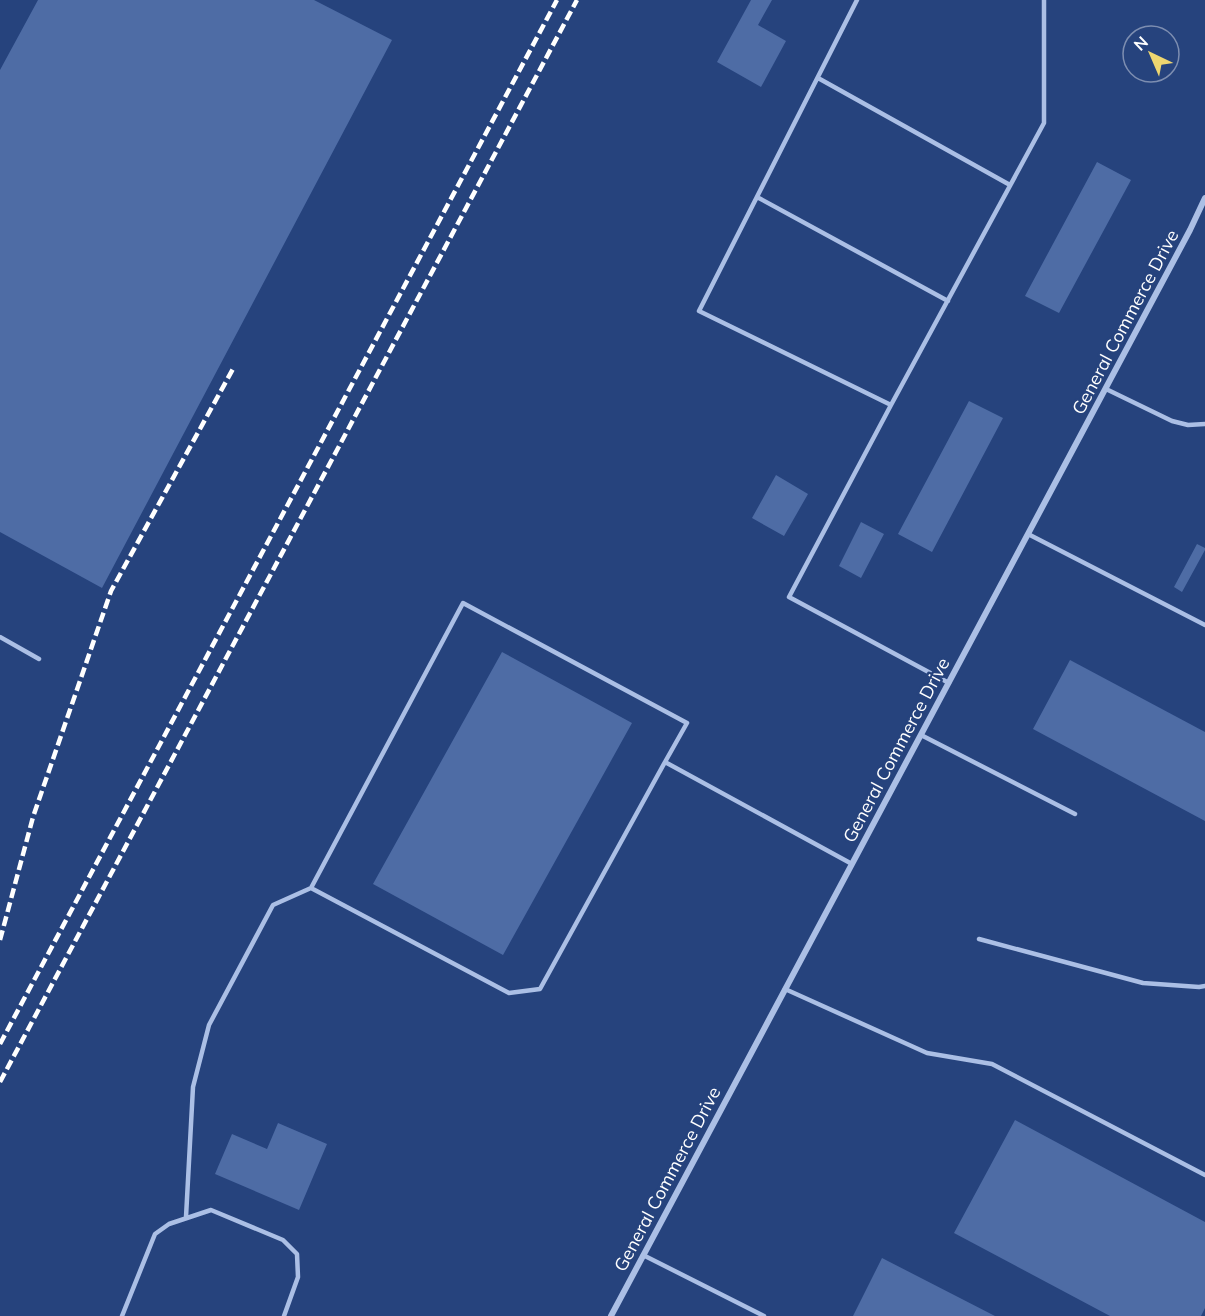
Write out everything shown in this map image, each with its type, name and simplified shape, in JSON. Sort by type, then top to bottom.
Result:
[{"type":"street","name":"General Commerce Drive","points":[[611,1316],[1106,389],[1205,198]]},
{"type":"lane","points":[[857,0],[699,311],[891,405]]},
{"type":"lane","points":[[949,683],[789,597],[1044,123],[1044,0]]},
{"type":"lane","points":[[818,78],[1010,185]]},
{"type":"lane","points":[[757,197],[948,301]]},
{"type":"lane","points":[[1106,389],[1172,421],[1188,425],[1205,424]]},
{"type":"lane","points":[[1028,534],[1205,625]]},
{"type":"lane","points":[[186,1217],[193,1087],[209,1024],[273,905],[311,888],[463,603],[687,723],[540,989],[509,993],[311,888]]},
{"type":"lane","points":[[0,637],[39,659]]},
{"type":"lane","points":[[921,735],[1075,814]]},
{"type":"lane","points":[[665,762],[852,864]]},
{"type":"lane","points":[[979,939],[1143,983],[1205,986]]},
{"type":"lane","points":[[785,989],[927,1053],[992,1064],[1205,1175]]},
{"type":"lane","points":[[122,1316],[155,1234],[169,1224],[211,1210],[283,1240],[297,1254],[298,1277],[284,1316]]},
{"type":"lane","points":[[643,1255],[764,1316]]},
{"type":"building","points":[[38,0],[314,0],[392,40],[102,588],[0,532],[0,70]]},
{"type":"building","points":[[751,0],[772,0],[758,25],[786,41],[761,87],[717,62]]},
{"type":"building","points":[[1097,162],[1131,180],[1059,313],[1025,296]]},
{"type":"building","points":[[969,401],[1003,418],[932,552],[898,534]]},
{"type":"building","points":[[776,475],[808,494],[784,536],[752,518]]},
{"type":"building","points":[[861,522],[884,534],[861,578],[839,566]]},
{"type":"building","points":[[1197,544],[1205,550],[1182,592],[1174,587]]},
{"type":"building","points":[[502,652],[632,723],[503,955],[373,884]]},
{"type":"building","points":[[1070,660],[1205,732],[1205,821],[1033,729]]},
{"type":"building","points":[[1015,1120],[1205,1222],[1205,1308],[1201,1316],[1110,1316],[954,1233]]},
{"type":"building","points":[[278,1123],[327,1144],[299,1210],[215,1174],[232,1134],[267,1149]]},
{"type":"building","points":[[882,1258],[995,1316],[853,1316]]},
{"type":"railway","points":[[0,1044],[557,0]]},
{"type":"railway","points":[[0,1082],[577,0]]},
{"type":"railway","points":[[0,940],[33,817],[111,591],[234,367]]}]
